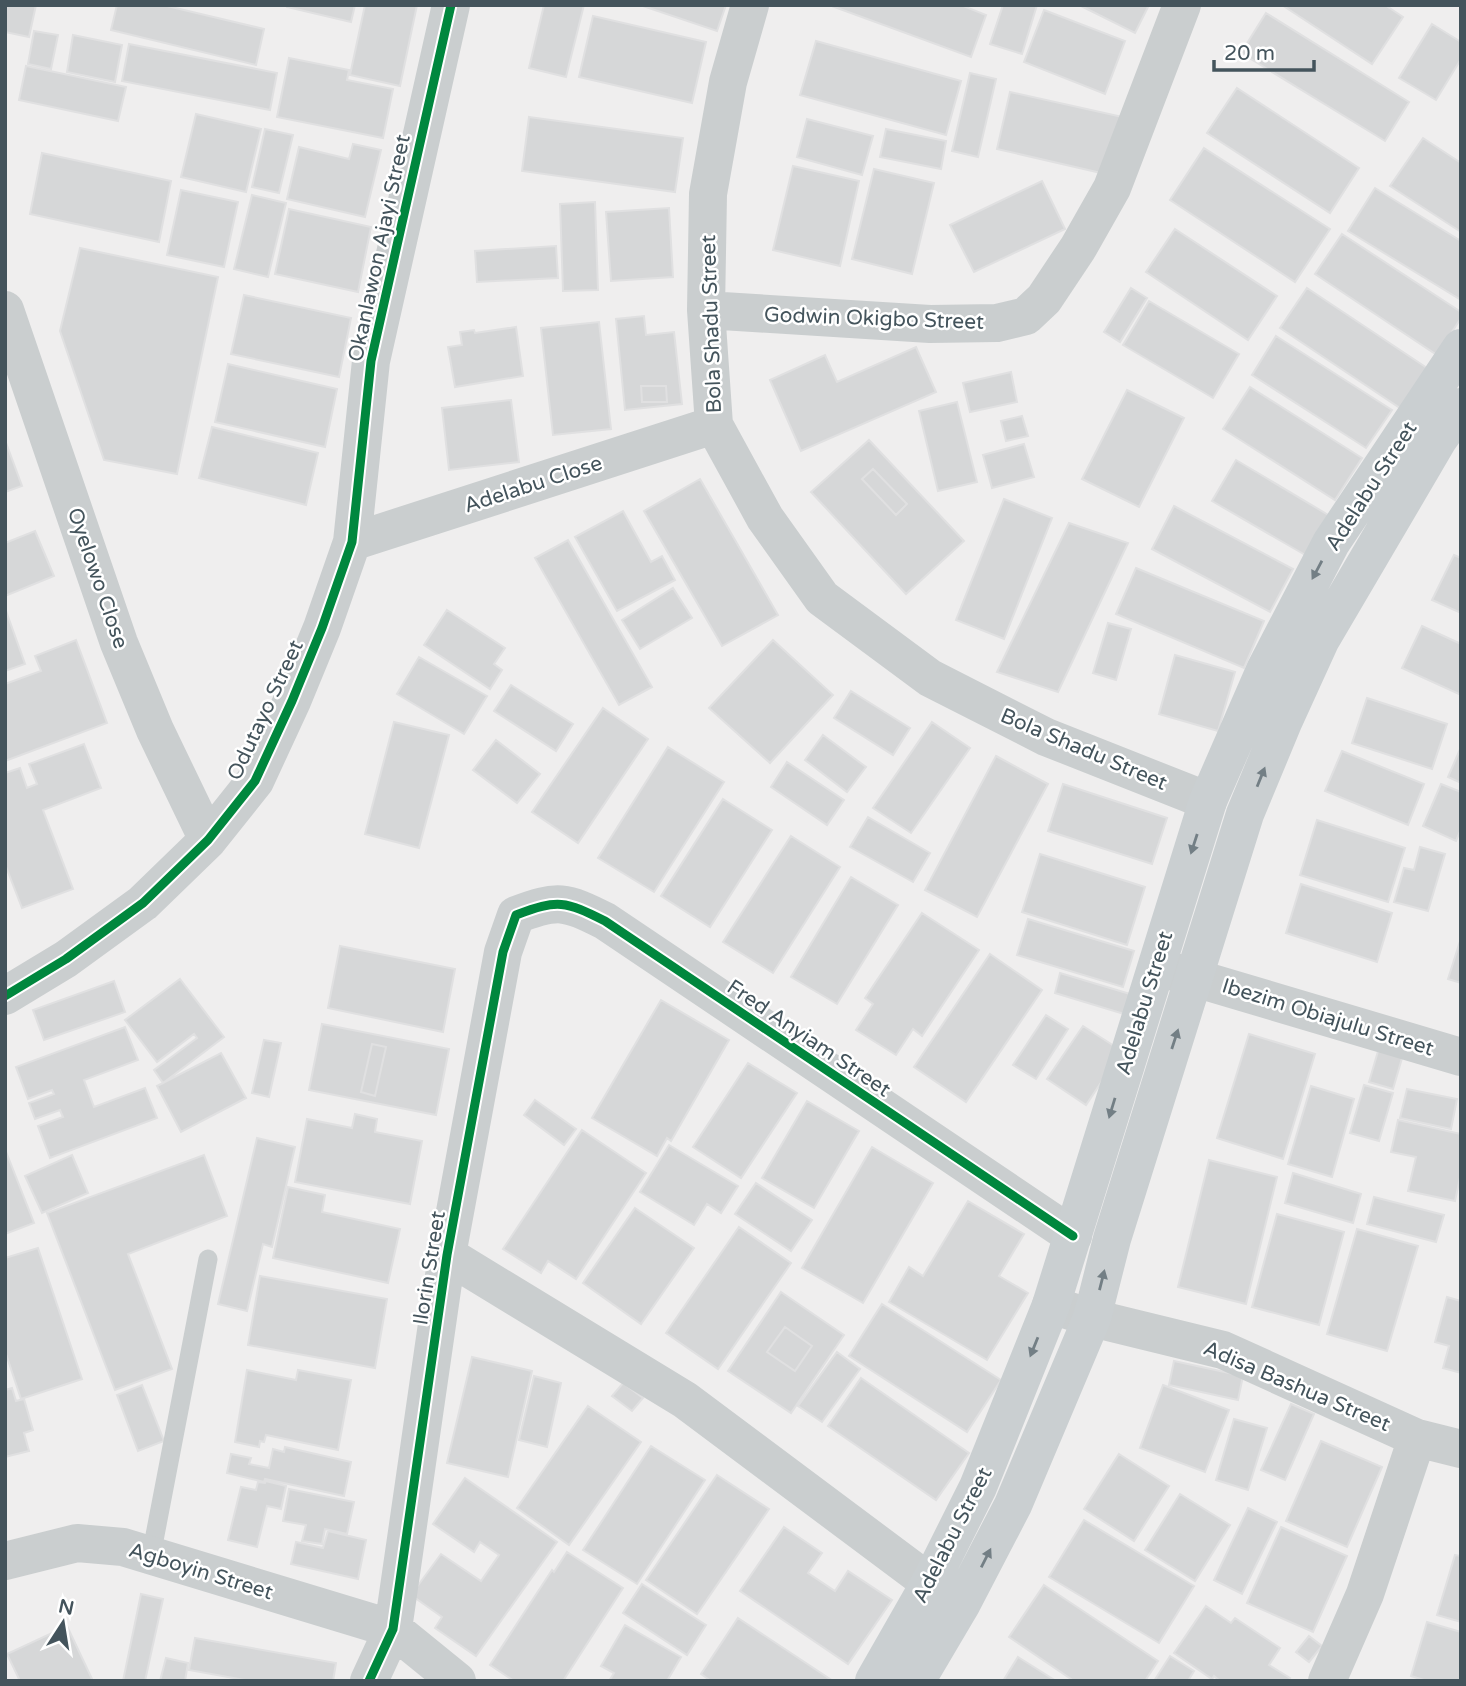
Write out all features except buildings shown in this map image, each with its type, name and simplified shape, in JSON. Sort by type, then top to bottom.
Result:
[{"type":"main road","name":"Adelabu Street","points":[[874,1681],[930,1583],[978,1487],[1051,1305],[1208,801],[1265,670],[1331,543],[1461,348]]},
{"type":"main road","name":"Adelabu Street","points":[[916,1681],[962,1603],[1013,1505],[1092,1318],[1116,1226],[1245,814],[1320,641],[1438,440],[1461,407]]},
{"type":"street","name":"Okanlawon Ajayi Street","points":[[352,542],[371,361],[451,5]]},
{"type":"street","name":"Bola Shadu Street","points":[[750,5],[728,82],[708,194],[706,310],[714,425],[765,518],[822,598],[930,678],[1045,737],[1208,801]]},
{"type":"street","name":"Godwin Okigbo Street","points":[[706,310],[930,324],[998,323],[1026,316],[1044,299],[1078,248],[1112,188],[1182,5]]},
{"type":"street","name":"Oyelowo Close","points":[[5,310],[119,643],[155,730],[208,840]]},
{"type":"street","name":"Adelabu Close","points":[[352,542],[714,425]]},
{"type":"street","name":"Odutayo Street","points":[[5,996],[66,959],[143,903],[208,840],[255,781],[323,628],[352,542]]},
{"type":"street","name":"Fred Anyiam Street","points":[[516,915],[546,904],[575,906],[605,921],[1073,1236]]},
{"type":"street","name":"Ilorin Street","points":[[369,1681],[393,1629],[447,1255],[503,952],[516,915]]},
{"type":"street","name":"Ibezim Obiajulu Street","points":[[1155,967],[1461,1057]]},
{"type":"street","points":[[447,1255],[685,1400],[930,1583],[962,1603]]},
{"type":"street","name":"Adisa Bashua Street","points":[[1051,1305],[1092,1318],[1223,1350],[1417,1438],[1461,1450]]},
{"type":"street","points":[[1327,1681],[1365,1594],[1417,1438]]},
{"type":"street","name":"Agboyin Street","points":[[5,1561],[77,1543],[122,1547],[393,1629]]},
{"type":"street","points":[[393,1629],[457,1681]]},
{"type":"lane","points":[[151,1556],[208,1259]]},
{"type":"cycle path","points":[[5,996],[66,959],[143,903],[208,840],[255,781],[292,701],[322,628],[352,542],[371,361],[451,5]]},
{"type":"cycle path","points":[[369,1681],[393,1629],[447,1255],[503,952],[516,915],[542,906],[561,904],[580,909],[605,921],[1073,1236]]}]
